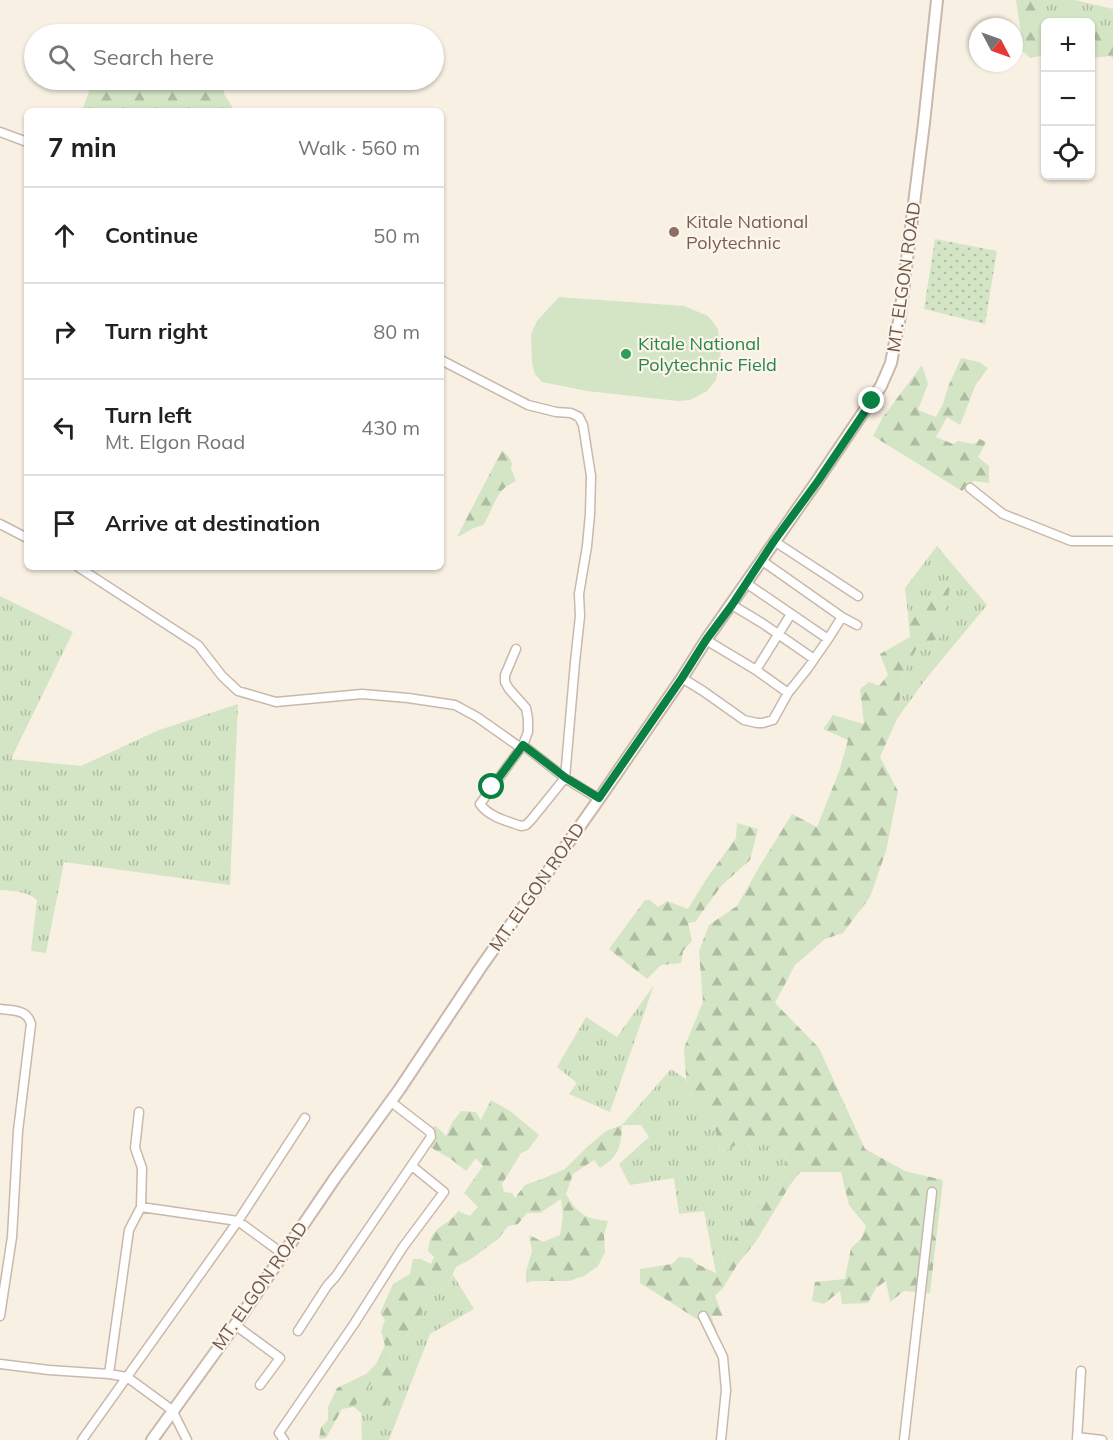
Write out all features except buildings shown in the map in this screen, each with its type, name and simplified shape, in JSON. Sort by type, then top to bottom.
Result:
[{"type":"street","name":"MT. ELGON ROAD","points":[[152,1440],[390,1101],[881,386],[891,363],[899,325],[937,0]]},
{"type":"street","points":[[0,132],[24,141]]},
{"type":"street","points":[[444,362],[528,405],[571,413],[579,417],[584,425],[591,476],[590,514],[579,594],[580,616],[566,778],[526,825],[521,826],[484,810],[480,804],[522,747],[528,732],[526,708],[505,682],[505,675],[516,649]]},
{"type":"street","points":[[970,488],[1003,514],[1071,541],[1113,541]]},
{"type":"street","points":[[0,524],[24,536]]},
{"type":"street","points":[[774,541],[858,596]]},
{"type":"street","points":[[761,560],[857,625]]},
{"type":"street","points":[[83,570],[198,645],[222,676],[238,691],[276,702],[362,694],[455,705],[477,717],[599,798]]},
{"type":"street","points":[[746,583],[828,639]]},
{"type":"street","points":[[732,605],[814,659]]},
{"type":"street","points":[[756,670],[791,614]]},
{"type":"street","points":[[682,678],[744,720],[763,723],[772,720],[788,693],[842,617]]},
{"type":"street","points":[[706,640],[756,670],[788,693]]},
{"type":"street","points":[[0,1009],[25,1013],[30,1017],[32,1024],[18,1131],[12,1237],[0,1316]]},
{"type":"street","points":[[298,1331],[431,1137],[430,1132],[390,1101]]},
{"type":"street","points":[[109,1374],[129,1230],[141,1208],[142,1168],[135,1148],[139,1113]]},
{"type":"street","points":[[82,1440],[238,1221],[306,1118]]},
{"type":"street","points":[[284,1440],[279,1433],[354,1324],[403,1247],[444,1192],[411,1166]]},
{"type":"street","points":[[904,1440],[932,1192]]},
{"type":"street","points":[[141,1208],[238,1221],[283,1254]]},
{"type":"street","points":[[703,1316],[723,1357],[726,1390],[721,1440]]},
{"type":"street","points":[[235,1324],[280,1358],[260,1385]]},
{"type":"street","points":[[0,1364],[127,1377],[172,1410],[187,1440]]},
{"type":"street","points":[[1081,1371],[1077,1439],[1102,1440]]},
{"type":"green space","points":[[1016,0],[1049,0],[1041,18],[1041,56],[1030,58],[1023,52],[1023,18],[1019,18]]},
{"type":"green space","points":[[1049,0],[1075,0],[1113,9],[1113,33],[1106,30],[1095,30],[1095,18],[1041,18]]},
{"type":"green space","points":[[1095,30],[1106,30],[1113,33],[1113,59],[1110,56],[1095,58]]},
{"type":"green space","points":[[89,90],[224,90],[233,108],[112,108],[83,108]]},
{"type":"green space","points":[[935,239],[997,251],[985,324],[924,309]]},
{"type":"green space","name":"Kitale National Polytechnic Field","points":[[559,297],[684,306],[708,316],[718,329],[721,360],[716,380],[707,391],[690,400],[678,401],[587,391],[542,382],[535,374],[532,363],[531,334],[537,321]]},
{"type":"green space","points":[[961,358],[979,362],[988,368],[976,384],[960,425],[947,417],[936,437],[953,444],[958,441],[974,444],[980,439],[986,442],[978,457],[989,466],[989,483],[974,481],[962,491],[873,436],[883,417],[922,365],[928,384],[918,410],[936,417]]},
{"type":"green space","points":[[502,450],[509,457],[516,481],[503,489],[483,525],[457,537]]},
{"type":"green space","points":[[937,546],[987,605],[925,680],[897,719],[903,674],[949,587],[908,614],[905,588]]},
{"type":"green space","points":[[950,586],[941,637],[917,648],[903,674],[897,719],[880,757],[898,791],[886,851],[870,897],[843,933],[825,939],[795,965],[775,1003],[819,1048],[865,1149],[905,1171],[943,1180],[930,1293],[904,1291],[890,1302],[886,1281],[876,1288],[868,1303],[842,1304],[840,1291],[824,1304],[812,1301],[815,1282],[845,1279],[851,1248],[861,1239],[866,1226],[849,1205],[841,1172],[800,1172],[757,1240],[715,1296],[723,1316],[711,1316],[717,1331],[706,1332],[703,1323],[640,1283],[640,1269],[672,1264],[679,1257],[691,1258],[697,1264],[716,1273],[734,1240],[772,1189],[785,1167],[787,1157],[781,1147],[769,1147],[770,1130],[754,1154],[746,1140],[720,1153],[712,1114],[687,1090],[684,1048],[703,1002],[699,951],[709,925],[737,906],[792,814],[817,827],[840,769],[848,740],[823,729],[833,715],[864,724],[860,689],[869,682],[879,686],[888,675],[880,654],[910,637],[908,614]]},
{"type":"green space","points":[[0,596],[73,632],[11,759],[81,766],[159,730],[238,704],[230,885],[64,862],[46,953],[31,951],[37,900],[24,893],[0,890]]},
{"type":"green space","points":[[737,823],[758,829],[750,860],[722,885],[695,922],[688,923],[692,941],[683,951],[681,963],[661,965],[647,979],[609,949],[645,900],[650,900],[658,907],[667,901],[688,909],[736,838]]},
{"type":"green space","points":[[654,985],[610,1112],[569,1094],[577,1083],[557,1067],[586,1017],[617,1037]]},
{"type":"green space","points":[[671,1069],[686,1079],[687,1090],[712,1114],[720,1153],[746,1140],[753,1153],[770,1129],[787,1157],[773,1190],[735,1240],[716,1273],[704,1211],[679,1214],[674,1178],[630,1185],[619,1164],[649,1137],[641,1125],[622,1125]]},
{"type":"green space","points":[[491,1100],[510,1111],[539,1135],[528,1150],[521,1153],[502,1184],[504,1192],[512,1193],[515,1198],[525,1185],[565,1169],[606,1131],[622,1125],[620,1145],[615,1155],[600,1168],[594,1160],[573,1174],[566,1194],[578,1211],[593,1219],[608,1221],[604,1235],[605,1252],[598,1266],[584,1276],[569,1281],[526,1283],[526,1272],[532,1251],[529,1235],[543,1242],[560,1235],[563,1216],[561,1199],[540,1213],[527,1213],[518,1224],[508,1226],[498,1239],[456,1267],[449,1282],[432,1296],[405,1339],[398,1340],[391,1355],[389,1367],[398,1379],[383,1411],[368,1407],[382,1385],[374,1379],[354,1407],[342,1409],[326,1438],[319,1439],[321,1427],[328,1420],[328,1407],[337,1388],[366,1374],[376,1364],[385,1345],[381,1331],[385,1320],[380,1313],[393,1284],[410,1274],[413,1259],[421,1259],[431,1264],[434,1257],[428,1251],[429,1243],[435,1232],[458,1211],[470,1216],[478,1207],[464,1193],[483,1166],[476,1158],[466,1171],[430,1147],[436,1135],[431,1128],[436,1126],[446,1136],[461,1111],[476,1112],[481,1120]]},
{"type":"green space","points":[[453,1275],[474,1309],[430,1334],[389,1440],[362,1440],[361,1413],[354,1407],[374,1379],[382,1385],[383,1411],[391,1355],[398,1340],[405,1339],[432,1296],[449,1282]]},
{"type":"place","name":"Kitale National Polytechnic","points":[[674,232]]},
{"type":"place","name":"Kitale National Polytechnic Field","points":[[626,354]]},
{"type":"route","points":[[492,787],[523,745],[566,778],[599,798],[872,401]]}]
